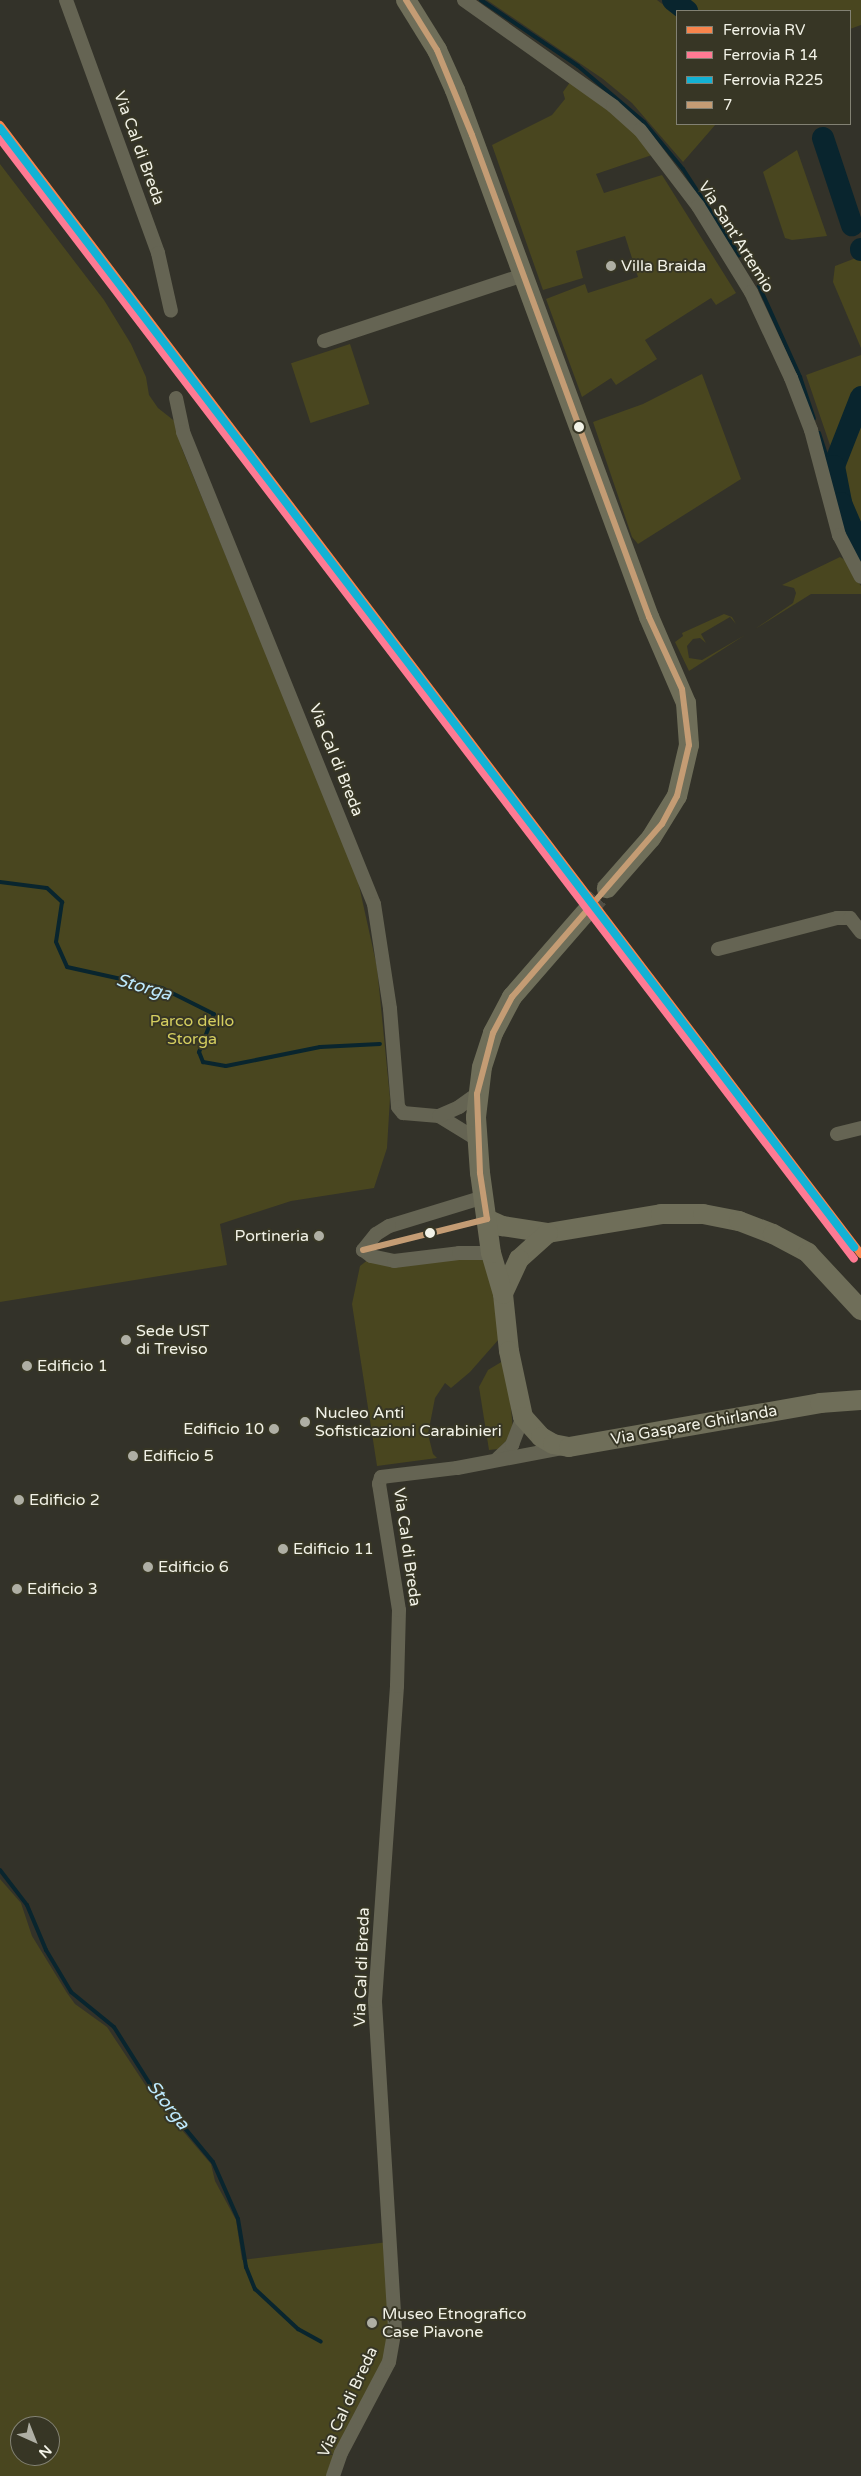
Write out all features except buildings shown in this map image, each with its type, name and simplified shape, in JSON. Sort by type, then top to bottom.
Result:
[{"type":"street","name":"Via Cal di Breda","points":[[66,0],[158,253],[171,311]]},
{"type":"street","points":[[406,0],[425,27],[450,77],[649,617],[684,696],[688,732],[685,770],[677,796],[662,824],[607,888]]},
{"type":"street","name":"Via Sant'Artemio","points":[[464,0],[614,106],[640,130],[693,199],[752,292],[791,378],[811,430],[839,535],[861,577]]},
{"type":"street","points":[[324,341],[523,275]]},
{"type":"street","name":"Via Cal di Breda","points":[[176,398],[183,432],[374,904],[390,1010],[398,1108],[403,1113],[439,1116],[478,1140]]},
{"type":"street","points":[[585,913],[529,976],[501,1015],[486,1050],[477,1094],[478,1140],[487,1219],[502,1226],[548,1233],[661,1214],[703,1214],[739,1221],[773,1234],[808,1253],[860,1309]]},
{"type":"street","points":[[718,949],[837,918],[850,918],[861,932]]},
{"type":"street","points":[[439,1116],[459,1107],[477,1094]]},
{"type":"street","points":[[836,1134],[861,1128]]},
{"type":"street","points":[[484,1197],[389,1226],[376,1234],[363,1250],[371,1256],[394,1261],[459,1253],[491,1253]]},
{"type":"street","name":"Via Gaspare Ghirlanda","points":[[487,1219],[491,1253],[503,1294],[512,1368],[523,1417],[541,1437],[569,1447]]},
{"type":"street","points":[[503,1294],[519,1259],[548,1233]]},
{"type":"street","name":"Via Gaspare Ghirlanda","points":[[820,1404],[861,1389]]},
{"type":"street","name":"Via Gaspare Ghirlanda","points":[[381,1477],[495,1460],[820,1404],[861,1400]]},
{"type":"street","points":[[495,1460],[512,1445],[523,1417]]},
{"type":"street","name":"Via Cal di Breda","points":[[333,2476],[341,2453],[389,2362],[395,2329],[375,2001],[397,1686],[399,1610],[379,1484],[381,1477]]},
{"type":"green space","points":[[487,0],[657,0],[676,14],[676,125],[715,125],[683,162],[632,103],[603,79]]},
{"type":"green space","points":[[682,0],[861,0],[861,25],[851,29],[851,10],[694,10]]},
{"type":"green space","points":[[573,78],[639,137],[652,155],[596,174],[604,193],[662,175],[736,293],[716,305],[711,298],[645,340],[657,359],[616,385],[611,378],[582,397],[546,299],[585,284],[588,293],[638,277],[625,236],[576,251],[583,278],[543,290],[492,145],[552,115],[565,99],[563,92]]},
{"type":"green space","points":[[797,150],[827,236],[792,240],[785,238],[763,172]]},
{"type":"green space","name":"Parco dello Storga","points":[[0,164],[104,300],[131,344],[146,377],[149,395],[158,408],[177,423],[182,449],[356,872],[377,967],[390,1098],[387,1148],[374,1188],[291,1201],[220,1224],[227,1265],[0,1302]]},
{"type":"green space","points":[[861,256],[861,348],[833,282],[835,266]]},
{"type":"green space","points":[[350,344],[369,404],[311,423],[291,363]]},
{"type":"green space","points":[[861,355],[861,534],[839,464],[832,451],[806,375]]},
{"type":"green space","points":[[702,374],[741,479],[638,544],[632,537],[593,422],[643,404]]},
{"type":"green space","points":[[840,557],[845,560],[861,586],[861,594],[811,594],[755,629],[793,603],[796,593],[794,588],[782,585]]},
{"type":"green space","points":[[724,614],[732,617],[736,624],[730,617],[701,634],[706,643],[700,638],[693,639],[687,646],[689,658],[702,660],[745,635],[689,671],[675,642],[683,636],[682,633]]},
{"type":"green space","points":[[479,1256],[490,1269],[499,1339],[470,1372],[451,1388],[445,1383],[435,1398],[428,1434],[433,1454],[437,1458],[377,1466],[352,1304],[360,1266],[369,1259]]},
{"type":"green space","points":[[503,1361],[507,1368],[513,1429],[507,1440],[498,1449],[489,1450],[479,1387],[488,1370]]},
{"type":"green space","points":[[0,1879],[21,1903],[32,1936],[75,2004],[107,2027],[152,2095],[211,2164],[215,2181],[236,2220],[242,2260],[388,2242],[389,2350],[327,2476],[0,2476]]},
{"type":"waterway","points":[[481,0],[578,66],[644,122],[683,169],[739,255]]},
{"type":"waterway","points":[[673,0],[686,10]]},
{"type":"waterway","points":[[823,138],[852,225]]},
{"type":"waterway","points":[[759,286],[800,377],[814,419]]},
{"type":"waterway","points":[[861,397],[834,466],[841,503],[861,550]]},
{"type":"waterway","points":[[819,433],[828,460],[834,466]]},
{"type":"waterway","name":"Storga","points":[[0,882],[47,888],[62,902],[56,942],[67,967],[162,988],[214,1014],[199,1052],[203,1062],[226,1066],[320,1047],[380,1044]]},
{"type":"waterway","name":"Storga","points":[[0,1870],[27,1905],[46,1950],[71,1992],[114,2027],[155,2092],[213,2162],[238,2219],[246,2267],[255,2289],[298,2329],[321,2342]]},
{"type":"tunnel","points":[[585,913],[607,888]]},
{"type":"rail line","name":"RV","points":[[0,125],[861,1254]]},
{"type":"rail line","name":"R225","points":[[0,128],[854,1247]]},
{"type":"transit line","name":"7","points":[[363,1250],[487,1219],[480,1173],[477,1094],[493,1033],[512,997],[662,824],[677,796],[689,745],[682,689],[649,617],[472,135],[437,50],[406,0]]},
{"type":"transit line","points":[[0,139],[854,1259]]},
{"type":"place","name":"Villa Braida","points":[[611,266]]},
{"type":"place","name":"Portineria","points":[[319,1236]]},
{"type":"place","name":"Sede UST di Treviso","points":[[126,1340]]},
{"type":"place","name":"Edificio 1","points":[[27,1366]]},
{"type":"place","name":"Nucleo Anti Sofisticazioni Carabinieri","points":[[305,1422]]},
{"type":"place","name":"Edificio 10","points":[[274,1429]]},
{"type":"place","name":"Edificio 5","points":[[133,1456]]},
{"type":"place","name":"Edificio 2","points":[[19,1500]]},
{"type":"place","name":"Edificio 11","points":[[283,1549]]},
{"type":"place","name":"Edificio 6","points":[[148,1567]]},
{"type":"place","name":"Edificio 3","points":[[17,1589]]},
{"type":"place","name":"Museo Etnografico Case Piavone","points":[[372,2323]]}]
